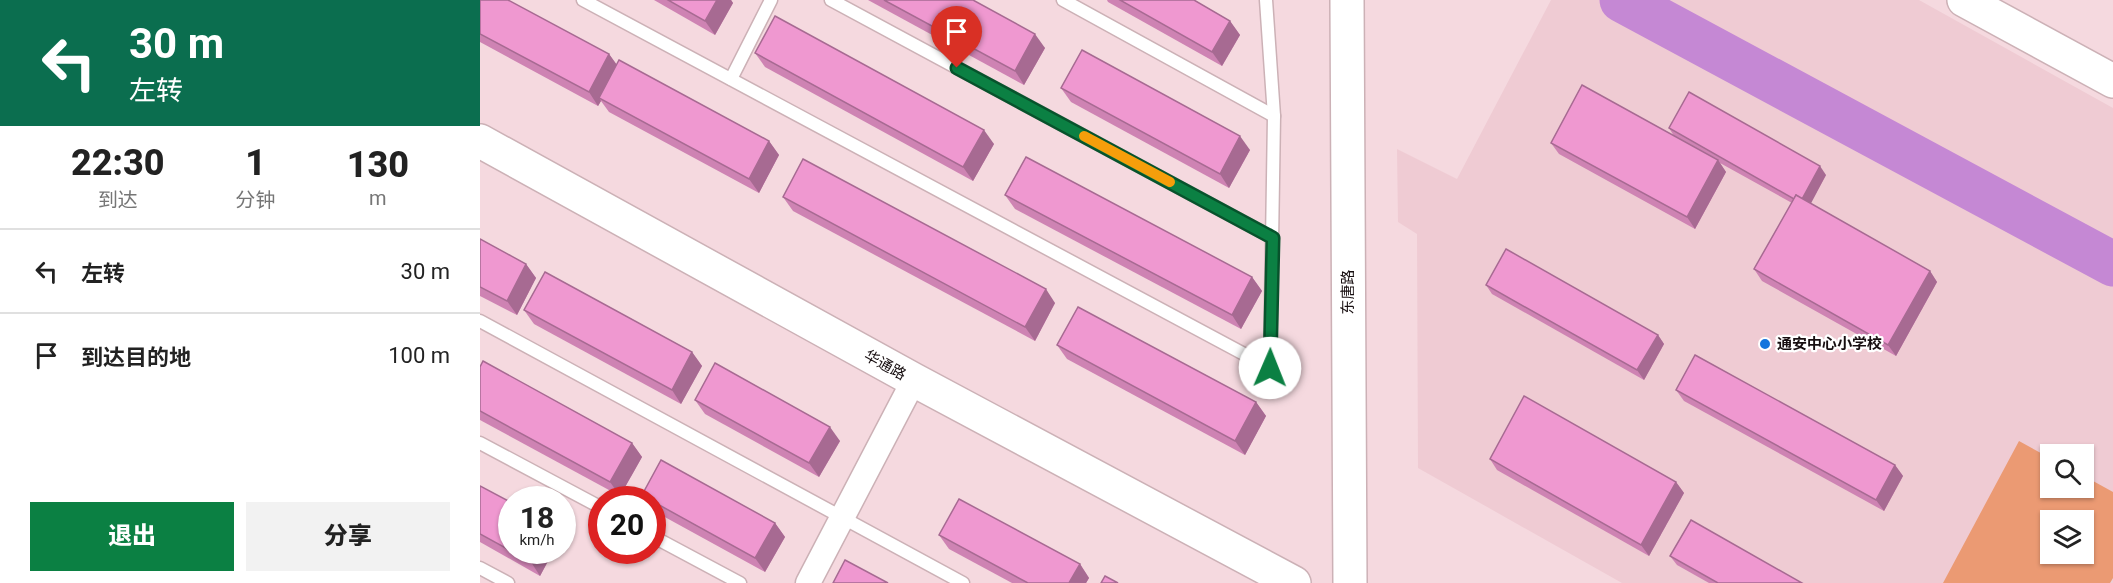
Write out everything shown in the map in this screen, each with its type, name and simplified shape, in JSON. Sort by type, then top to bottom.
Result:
[{"type":"street","name":"东唐路","points":[[1347,0],[1350,583]]},
{"type":"street","points":[[1964,0],[2113,81]]},
{"type":"street","name":"华通路","points":[[480,141],[914,380],[1294,583]]},
{"type":"street","points":[[808,583],[914,380]]},
{"type":"lane","points":[[583,0],[1270,368],[1274,116],[1266,0]]},
{"type":"lane","points":[[730,79],[771,0]]},
{"type":"lane","points":[[831,0],[1273,238]]},
{"type":"lane","points":[[1064,0],[1274,116]]},
{"type":"lane","points":[[480,321],[963,583]]},
{"type":"lane","points":[[480,443],[588,501]]},
{"type":"lane","points":[[666,543],[740,583]]},
{"type":"lane","points":[[480,568],[508,583]]},
{"type":"shaded area","name":"通安中心小学校","points":[[1551,0],[1919,0],[2113,108],[2113,583],[1622,583],[1418,468],[1417,234],[1398,222],[1397,149],[1457,179]]},
{"type":"shaded area","points":[[2019,441],[2040,453],[2040,498],[2094,498],[2094,482],[2113,492],[2113,578],[2110,583],[1943,583]]},
{"type":"building","points":[[480,0],[508,0],[609,54],[589,92],[480,34]]},
{"type":"building","points":[[668,0],[717,0],[705,21]]},
{"type":"building","points":[[884,0],[973,0],[1035,34],[1015,71]]},
{"type":"building","points":[[1120,0],[1194,0],[1230,21],[1212,52]]},
{"type":"building","points":[[775,16],[984,130],[963,167],[755,53]]},
{"type":"building","points":[[1082,50],[1240,136],[1220,174],[1061,88]]},
{"type":"building","points":[[619,60],[769,141],[749,179],[599,98]]},
{"type":"building","points":[[1582,85],[1718,160],[1687,217],[1551,143]]},
{"type":"building","points":[[1689,92],[1820,166],[1802,199],[1796,195],[1794,199],[1669,128]]},
{"type":"building","points":[[1026,157],[1252,277],[1232,315],[1005,195]]},
{"type":"building","points":[[803,159],[1046,289],[1025,327],[783,197]]},
{"type":"building","points":[[1796,195],[1930,271],[1888,345],[1754,269]]},
{"type":"building","points":[[480,239],[526,264],[507,301],[480,287]]},
{"type":"building","points":[[1506,249],[1658,335],[1637,370],[1486,285]]},
{"type":"building","points":[[545,272],[692,352],[672,390],[524,310]]},
{"type":"building","points":[[1078,307],[1256,402],[1235,441],[1057,345]]},
{"type":"building","points":[[1695,355],[1895,465],[1876,500],[1676,390]]},
{"type":"building","points":[[483,361],[632,443],[610,482],[480,411],[480,367]]},
{"type":"building","points":[[715,363],[830,427],[809,463],[695,400]]},
{"type":"building","points":[[1524,396],[1676,482],[1641,545],[1490,459]]},
{"type":"building","points":[[661,460],[775,523],[755,558],[666,509],[666,486],[647,486]]},
{"type":"building","points":[[480,486],[498,496],[498,544],[480,534]]},
{"type":"building","points":[[959,499],[1080,564],[1069,583],[1028,583],[939,535]]},
{"type":"building","points":[[1691,520],[1802,583],[1718,583],[1670,556]]},
{"type":"building","points":[[845,560],[888,583],[833,583]]},
{"type":"building","points":[[1105,576],[1118,583],[1101,583]]},
{"type":"waterway","points":[[1622,0],[2113,264]]},
{"type":"slow traffic","points":[[1084,136],[1170,182]]},
{"type":"place","name":"通安中心小学校","points":[[1765,344]]},
{"type":"route","points":[[957,68],[1273,238],[1270,368]]}]
